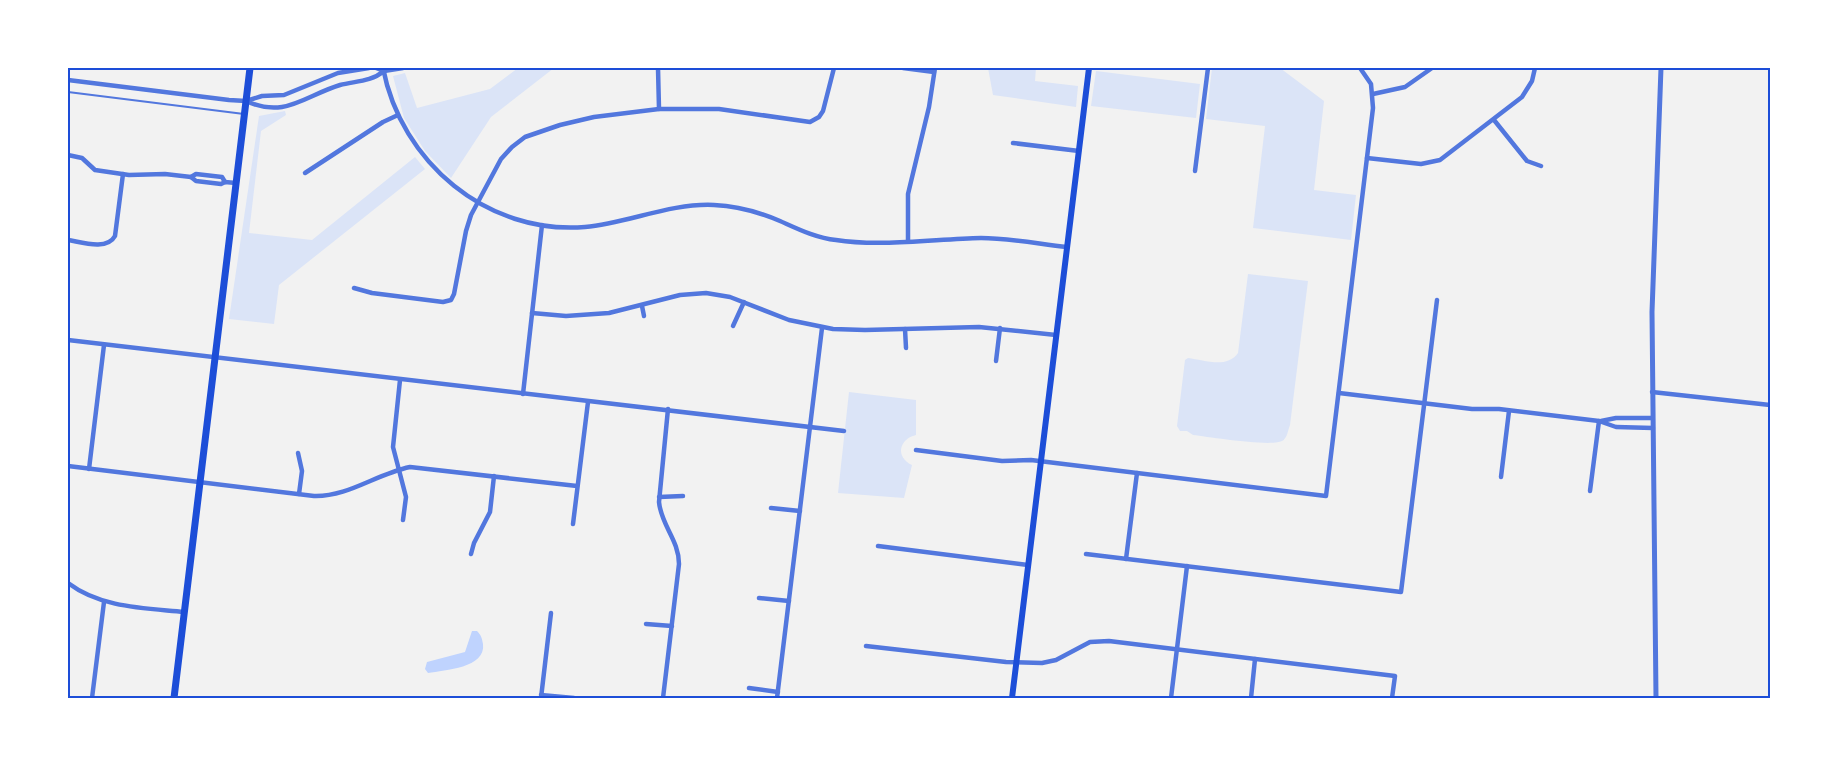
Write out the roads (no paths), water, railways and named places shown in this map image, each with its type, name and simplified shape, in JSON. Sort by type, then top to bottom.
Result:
[{"type":"main road","points":[[174,699],[250,68]]},
{"type":"main road","points":[[1012,699],[1089,68]]},
{"type":"street","points":[[68,80],[246,101],[262,96],[285,94],[338,74],[369,68]]},
{"type":"street","points":[[376,68],[403,68]]},
{"type":"street","points":[[658,68],[659,109]]},
{"type":"street","points":[[354,288],[372,293],[443,302],[451,300],[468,226],[478,203],[501,159],[525,137],[594,117],[659,109],[718,109],[810,122],[819,117],[823,111],[834,68]]},
{"type":"street","points":[[903,68],[935,70],[929,107],[908,194],[908,240]]},
{"type":"street","points":[[1196,171],[1208,68]]},
{"type":"street","points":[[916,450],[1002,461],[1019,459],[1326,496],[1373,94],[1369,79],[1360,68]]},
{"type":"street","points":[[1373,94],[1405,87],[1432,68]]},
{"type":"street","points":[[1367,158],[1421,164],[1446,157],[1526,92],[1535,68]]},
{"type":"street","points":[[1656,699],[1652,392],[1653,280],[1661,68]]},
{"type":"street","points":[[246,101],[261,108],[286,106],[340,85],[376,78],[383,69]]},
{"type":"street","points":[[383,69],[398,115],[426,160],[447,181],[478,203],[513,218],[542,225],[585,227],[616,222],[672,207],[716,205],[758,213],[833,240],[858,242],[993,238],[1067,248]]},
{"type":"street","points":[[304,173],[383,122],[398,115]]},
{"type":"street","points":[[1494,120],[1524,158],[1532,164],[1541,166]]},
{"type":"street","points":[[1013,143],[1078,151]]},
{"type":"street","points":[[68,155],[82,158],[95,170],[123,174],[165,174],[191,177],[196,181],[236,183]]},
{"type":"street","points":[[68,240],[105,245],[112,241],[115,236],[123,174]]},
{"type":"street","points":[[523,394],[542,225]]},
{"type":"street","points":[[532,313],[566,316],[593,315],[693,293],[722,295],[778,316],[822,328],[855,330],[973,327],[1056,334]]},
{"type":"street","points":[[1086,554],[1401,592],[1437,300]]},
{"type":"street","points":[[733,326],[744,302]]},
{"type":"street","points":[[642,306],[644,316]]},
{"type":"street","points":[[777,699],[822,328]]},
{"type":"street","points":[[996,361],[1000,328]]},
{"type":"street","points":[[905,329],[906,348]]},
{"type":"street","points":[[68,340],[844,431]]},
{"type":"street","points":[[89,469],[104,345]]},
{"type":"street","points":[[400,380],[393,440],[406,497],[403,520]]},
{"type":"street","points":[[1652,392],[1770,405]]},
{"type":"street","points":[[1339,393],[1424,404],[1599,421],[1616,428],[1653,428]]},
{"type":"street","points":[[573,524],[588,402]]},
{"type":"street","points":[[663,699],[679,564],[675,542],[661,516],[659,497],[668,410]]},
{"type":"street","points":[[1501,477],[1509,411]]},
{"type":"street","points":[[1599,421],[1616,418],[1652,418]]},
{"type":"street","points":[[1590,491],[1599,421]]},
{"type":"street","points":[[298,453],[302,471],[299,494]]},
{"type":"street","points":[[68,466],[324,496],[337,495],[398,469],[423,467],[577,486]]},
{"type":"street","points":[[1126,558],[1137,473]]},
{"type":"street","points":[[471,554],[474,543],[490,512],[494,476]]},
{"type":"street","points":[[659,497],[683,496]]},
{"type":"street","points":[[771,508],[800,511]]},
{"type":"street","points":[[878,546],[1028,565]]},
{"type":"street","points":[[1172,699],[1187,566]]},
{"type":"street","points":[[68,583],[104,602],[184,612]]},
{"type":"street","points":[[759,598],[789,602]]},
{"type":"street","points":[[92,699],[104,602]]},
{"type":"street","points":[[551,613],[541,697],[574,699]]},
{"type":"street","points":[[646,624],[672,627]]},
{"type":"street","points":[[866,646],[1017,663],[1052,662],[1085,644],[1099,641],[1395,676],[1392,699]]},
{"type":"street","points":[[1251,699],[1255,659]]},
{"type":"street","points":[[748,688],[778,692]]},
{"type":"lane","points":[[68,92],[244,114]]},
{"type":"water","points":[[472,631],[477,631],[483,644],[478,658],[454,669],[428,673],[425,669],[427,662],[465,652]]}]
